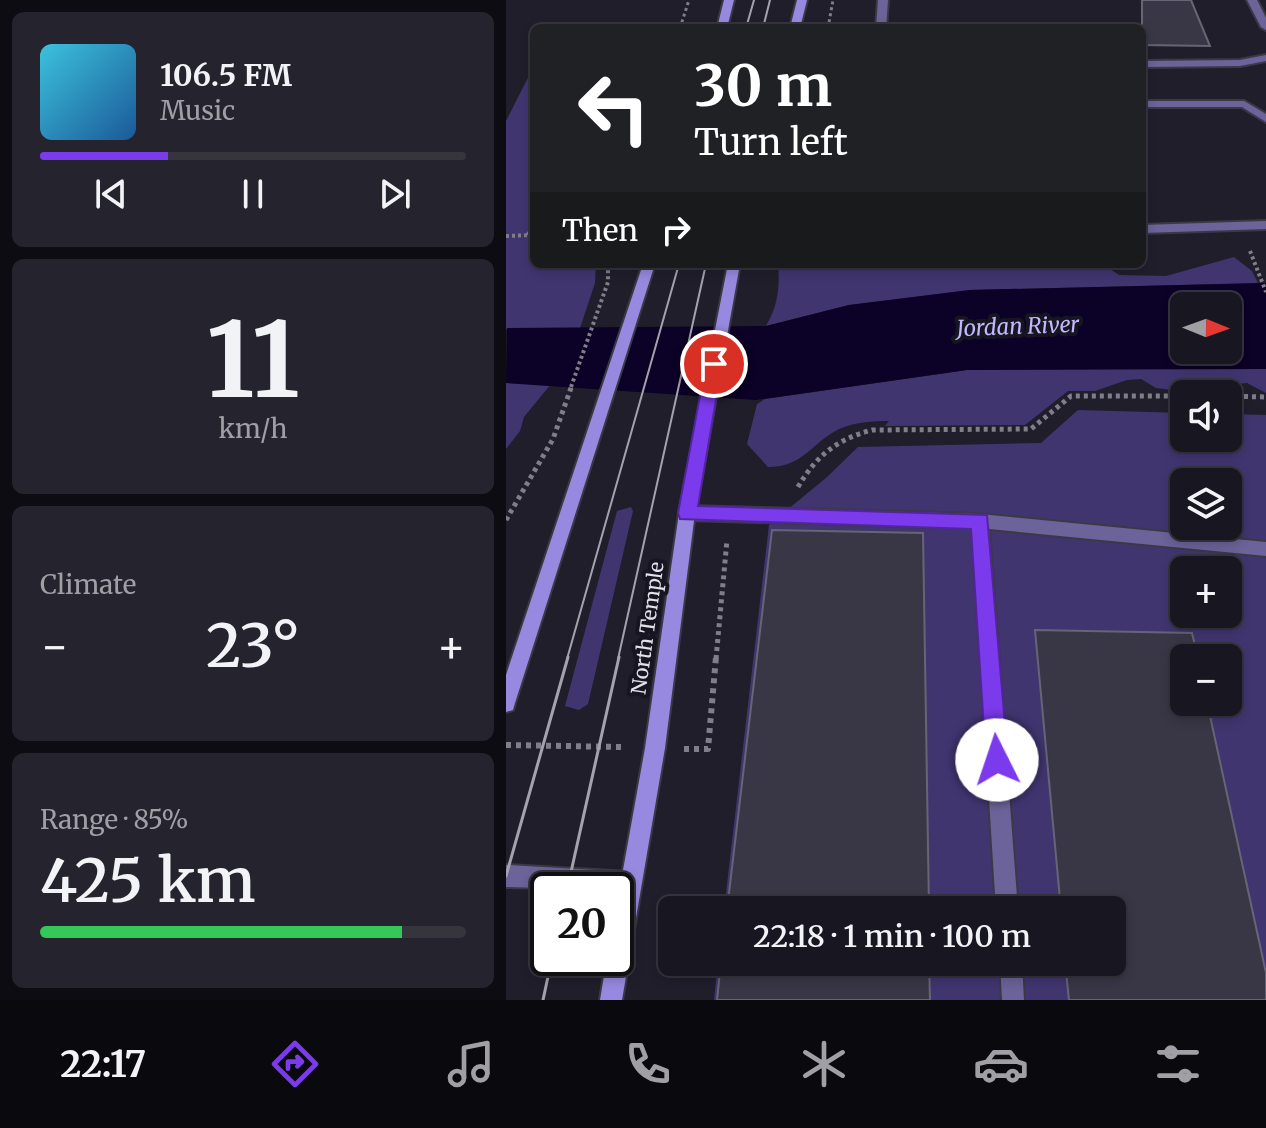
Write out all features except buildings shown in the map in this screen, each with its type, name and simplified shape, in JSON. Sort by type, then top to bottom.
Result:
[{"type":"main road","points":[[723,24],[729,0]]},
{"type":"main road","points":[[796,24],[802,0]]},
{"type":"main road","points":[[506,703],[648,268]]},
{"type":"main road","name":"North Temple","points":[[632,872],[655,748],[687,513],[733,268]]},
{"type":"main road","name":"North Temple","points":[[611,1000],[615,976]]},
{"type":"street","points":[[881,24],[883,0]]},
{"type":"street","points":[[1252,0],[1266,27]]},
{"type":"street","points":[[1146,64],[1240,63],[1266,58]]},
{"type":"street","points":[[1146,104],[1244,104],[1266,119]]},
{"type":"street","points":[[1146,229],[1266,225]]},
{"type":"street","points":[[687,513],[980,521],[1266,549]]},
{"type":"street","points":[[980,521],[1006,896]]},
{"type":"street","points":[[506,876],[530,877]]},
{"type":"street","points":[[1012,976],[1013,1000]]},
{"type":"path","points":[[681,24],[689,0]]},
{"type":"path","points":[[829,24],[833,0]]},
{"type":"path","points":[[506,236],[530,235]]},
{"type":"path","points":[[506,520],[553,439],[608,282],[608,268]]},
{"type":"path","points":[[1258,272],[1266,292]]},
{"type":"path","points":[[798,487],[823,450],[851,434],[872,430],[1031,429],[1071,396],[1170,396]]},
{"type":"path","points":[[1242,396],[1266,397]]},
{"type":"path","points":[[506,745],[708,749],[729,515]]},
{"type":"shaded area","points":[[530,74],[530,268],[596,268],[595,283],[580,328],[506,329],[506,121]]},
{"type":"shaded area","points":[[1234,257],[1252,271],[1258,283],[970,290],[849,305],[766,326],[777,296],[778,268],[1109,268],[1119,275],[1166,276]]},
{"type":"shaded area","points":[[1266,368],[1266,393],[1242,383],[1242,380],[1170,380],[1170,390],[1156,388],[1141,379],[1127,380],[1095,391],[1068,391],[1025,425],[885,426],[889,421],[857,423],[829,435],[799,459],[768,467],[747,444],[757,404],[765,399],[967,370]]},
{"type":"shaded area","points":[[506,383],[551,384],[524,417],[520,431],[506,449]]},
{"type":"shaded area","points":[[1078,410],[1170,413],[1170,452],[1242,452],[1242,414],[1266,415],[1266,1000],[714,1000],[717,976],[1126,976],[1126,896],[726,896],[769,525],[858,447],[1041,443]]},
{"type":"shaded area","points":[[631,507],[633,511],[588,704],[579,710],[565,706],[617,511]]},
{"type":"water","name":"Jordan River","points":[[1266,283],[1266,369],[967,370],[756,400],[506,383],[507,328],[766,326],[849,305],[970,290]]},
{"type":"tram line","points":[[747,24],[754,0]]},
{"type":"tram line","points":[[764,24],[770,0]]},
{"type":"tram line","points":[[567,659],[678,268]]},
{"type":"tram line","points":[[618,659],[705,268]]},
{"type":"tram line","points":[[506,876],[568,657]]},
{"type":"tram line","points":[[571,872],[619,657]]},
{"type":"tram line","points":[[543,1000],[548,976]]},
{"type":"route","points":[[714,364],[687,513],[980,521],[997,760]]}]
